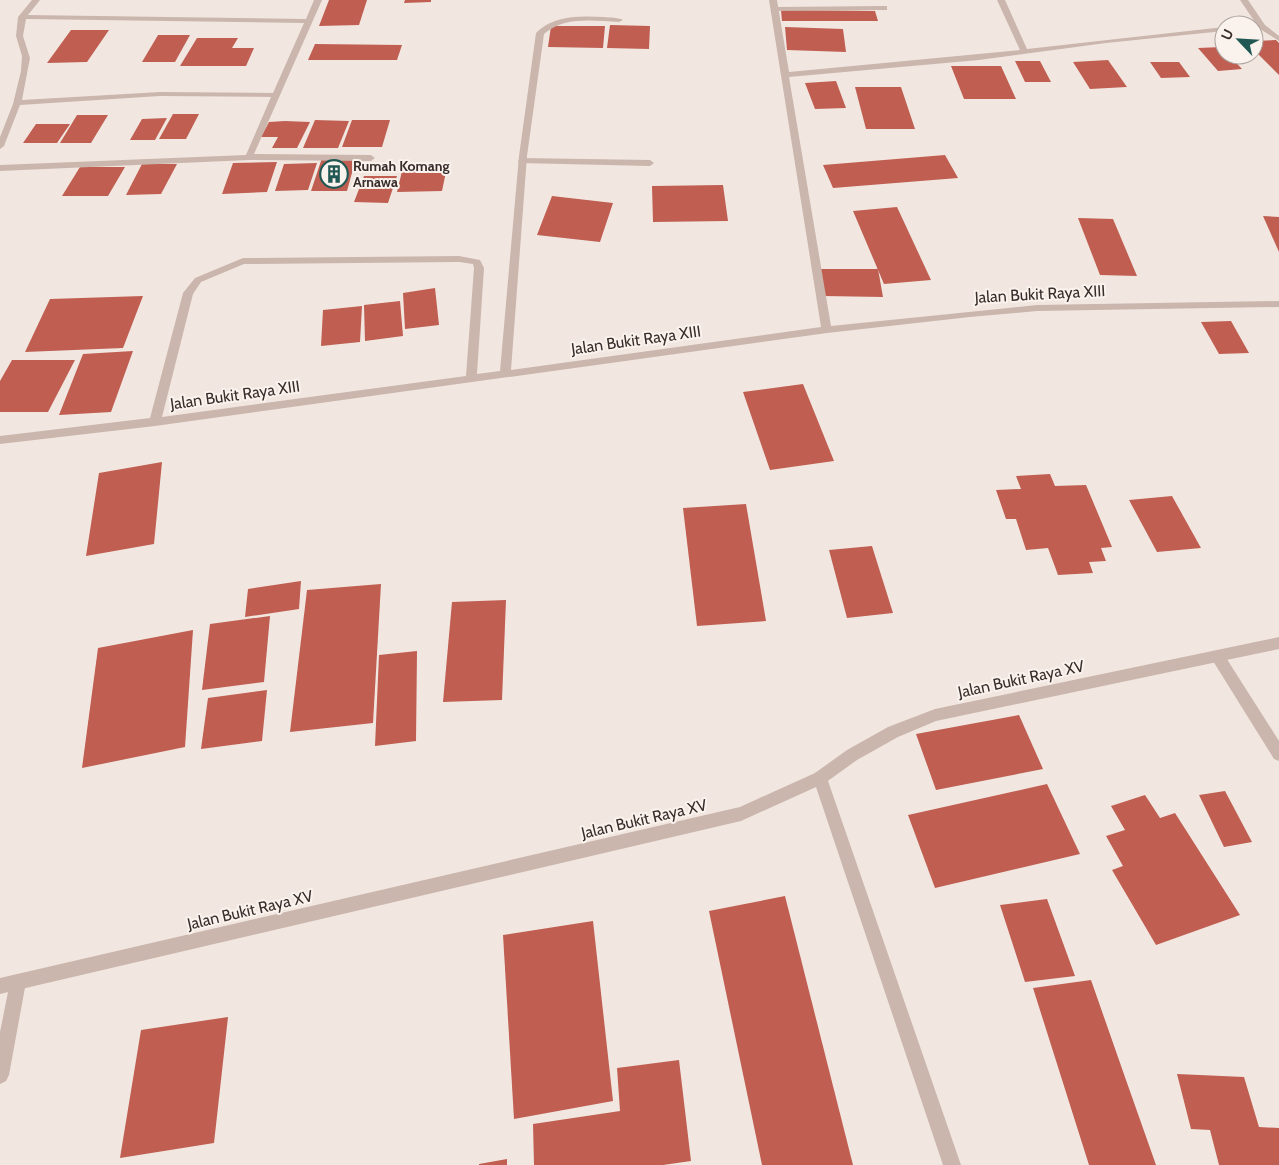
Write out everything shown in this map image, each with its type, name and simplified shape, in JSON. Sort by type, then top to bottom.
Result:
[{"type":"street","points":[[0,146],[19,103],[26,58],[19,36],[22,17],[36,0]]},
{"type":"street","points":[[248,157],[318,0]]},
{"type":"street","points":[[773,0],[827,330]]},
{"type":"street","points":[[1001,0],[1026,52]]},
{"type":"street","points":[[1244,0],[1252,15]]},
{"type":"street","points":[[775,9],[884,8]]},
{"type":"street","points":[[22,17],[308,21]]},
{"type":"street","points":[[505,374],[522,161],[540,33],[554,22],[566,20],[619,20]]},
{"type":"street","points":[[1264,30],[1279,39]]},
{"type":"street","points":[[786,75],[1026,52],[1106,41],[1214,31]]},
{"type":"street","points":[[19,103],[160,94],[276,94]]},
{"type":"street","points":[[0,168],[248,157],[371,158]]},
{"type":"street","points":[[522,161],[650,163]]},
{"type":"street","points":[[155,422],[188,293],[198,280],[243,261],[459,259],[477,262],[479,268],[471,379]]},
{"type":"street","name":"Jalan Bukit Raya XIII","points":[[0,440],[155,422],[827,330],[1037,308],[1279,304]]},
{"type":"street","name":"Jalan Bukit Raya XV","points":[[0,986],[741,814],[820,778],[852,755],[893,732],[935,715],[1279,644]]},
{"type":"street","points":[[1218,657],[1279,754]]},
{"type":"street","points":[[820,778],[952,1165]]},
{"type":"street","points":[[0,1075],[18,982]]},
{"type":"building","points":[[329,0],[367,0],[359,25],[319,26]]},
{"type":"building","points":[[405,0],[431,0],[431,2],[404,3]]},
{"type":"building","points":[[781,10],[875,11],[878,21],[782,21]]},
{"type":"building","points":[[610,25],[650,26],[649,49],[607,48]]},
{"type":"building","points":[[551,26],[605,26],[603,48],[548,47]]},
{"type":"building","points":[[785,27],[843,29],[846,52],[787,50]]},
{"type":"building","points":[[71,30],[109,30],[87,62],[47,63]]},
{"type":"building","points":[[158,35],[190,35],[175,62],[142,62]]},
{"type":"building","points":[[197,38],[238,38],[232,48],[254,48],[246,66],[180,66]]},
{"type":"building","points":[[1276,40],[1279,43],[1279,75],[1264,60],[1264,41]]},
{"type":"building","points":[[315,44],[402,45],[397,60],[308,60]]},
{"type":"building","points":[[1214,47],[1214,65],[1238,65],[1242,69],[1218,71],[1198,48]]},
{"type":"building","points":[[1108,60],[1127,87],[1090,89],[1073,62]]},
{"type":"building","points":[[1015,61],[1040,61],[1051,82],[1025,82]]},
{"type":"building","points":[[1150,62],[1179,62],[1190,77],[1161,78]]},
{"type":"building","points":[[951,66],[1001,66],[1016,99],[964,99]]},
{"type":"building","points":[[836,81],[846,108],[815,109],[805,83]]},
{"type":"building","points":[[855,87],[901,87],[915,129],[866,129]]},
{"type":"building","points":[[173,114],[199,114],[186,139],[159,139]]},
{"type":"building","points":[[77,115],[108,115],[91,143],[60,143]]},
{"type":"building","points":[[167,118],[155,140],[130,140],[142,119]]},
{"type":"building","points":[[315,120],[349,121],[338,148],[303,148]]},
{"type":"building","points":[[352,120],[390,120],[382,147],[342,147]]},
{"type":"building","points":[[269,122],[310,122],[297,148],[272,148],[278,137],[261,137]]},
{"type":"building","points":[[36,124],[70,124],[57,143],[23,143]]},
{"type":"building","points":[[945,155],[958,178],[833,188],[823,165]]},
{"type":"building","name":"Rumah Komang Arnawa","points":[[322,158],[356,158],[347,191],[311,191]]},
{"type":"building","points":[[277,162],[267,192],[222,194],[233,163]]},
{"type":"building","points":[[317,163],[308,190],[275,191],[284,164]]},
{"type":"building","points":[[142,164],[177,164],[161,194],[126,195]]},
{"type":"building","points":[[80,167],[125,167],[108,196],[62,196]]},
{"type":"building","points":[[403,167],[447,167],[442,191],[397,192]]},
{"type":"building","points":[[364,176],[397,176],[388,203],[354,202]]},
{"type":"building","points":[[723,185],[728,221],[653,222],[652,186]]},
{"type":"building","points":[[552,196],[613,203],[600,242],[537,235]]},
{"type":"building","points":[[897,207],[931,280],[884,284],[853,211]]},
{"type":"building","points":[[1263,216],[1279,217],[1279,252]]},
{"type":"building","points":[[1078,218],[1113,219],[1137,276],[1100,275]]},
{"type":"building","points":[[820,269],[878,269],[883,297],[823,296]]},
{"type":"building","points":[[435,288],[439,325],[405,329],[403,293]]},
{"type":"building","points":[[143,296],[123,348],[25,352],[50,299]]},
{"type":"building","points":[[400,301],[403,336],[365,341],[364,305]]},
{"type":"building","points":[[362,306],[360,342],[321,346],[323,310]]},
{"type":"building","points":[[1231,321],[1249,353],[1219,354],[1201,322]]},
{"type":"building","points":[[133,351],[111,412],[59,415],[83,354]]},
{"type":"building","points":[[12,360],[75,360],[48,412],[0,412],[0,381]]},
{"type":"building","points":[[803,384],[834,461],[770,470],[743,392]]},
{"type":"building","points":[[162,462],[154,544],[86,556],[99,473]]},
{"type":"building","points":[[1050,474],[1055,486],[1086,485],[1112,547],[1101,548],[1106,561],[1089,562],[1093,573],[1058,575],[1048,548],[1026,550],[1016,519],[1006,519],[996,490],[1021,489],[1016,476]]},
{"type":"building","points":[[1172,496],[1201,548],[1157,552],[1129,500]]},
{"type":"building","points":[[746,504],[766,621],[697,626],[683,508]]},
{"type":"building","points":[[872,546],[893,613],[847,618],[829,550]]},
{"type":"building","points":[[301,581],[299,609],[245,617],[248,589]]},
{"type":"building","points":[[381,584],[373,723],[290,732],[307,590]]},
{"type":"building","points":[[506,600],[502,700],[443,702],[452,602]]},
{"type":"building","points":[[270,616],[264,682],[202,690],[210,624]]},
{"type":"building","points":[[193,630],[185,747],[82,768],[98,648]]},
{"type":"building","points":[[417,651],[416,741],[375,746],[379,655]]},
{"type":"building","points":[[267,690],[262,741],[201,749],[208,698]]},
{"type":"building","points":[[1019,715],[1043,769],[936,790],[916,734]]},
{"type":"building","points":[[1047,784],[1080,854],[935,888],[908,815]]},
{"type":"building","points":[[1225,791],[1252,842],[1224,847],[1199,795]]},
{"type":"building","points":[[1145,795],[1160,818],[1175,813],[1240,915],[1156,945],[1112,870],[1123,866],[1106,836],[1125,830],[1111,806]]},
{"type":"building","points":[[785,896],[853,1165],[762,1165],[709,911]]},
{"type":"building","points":[[1047,899],[1075,976],[1025,982],[1000,905]]},
{"type":"building","points":[[593,921],[613,1101],[514,1119],[503,935]]},
{"type":"building","points":[[1091,980],[1156,1165],[1089,1165],[1033,988]]},
{"type":"building","points":[[228,1017],[214,1143],[120,1158],[141,1030]]},
{"type":"building","points":[[679,1060],[691,1161],[663,1165],[534,1165],[533,1124],[620,1111],[617,1068]]},
{"type":"building","points":[[1177,1074],[1244,1077],[1259,1127],[1279,1128],[1279,1165],[1219,1165],[1210,1130],[1191,1129]]},
{"type":"building","points":[[507,1159],[507,1165],[479,1165],[479,1164]]},
{"type":"place","name":"Rumah Komang Arnawa","points":[[334,174]]}]
